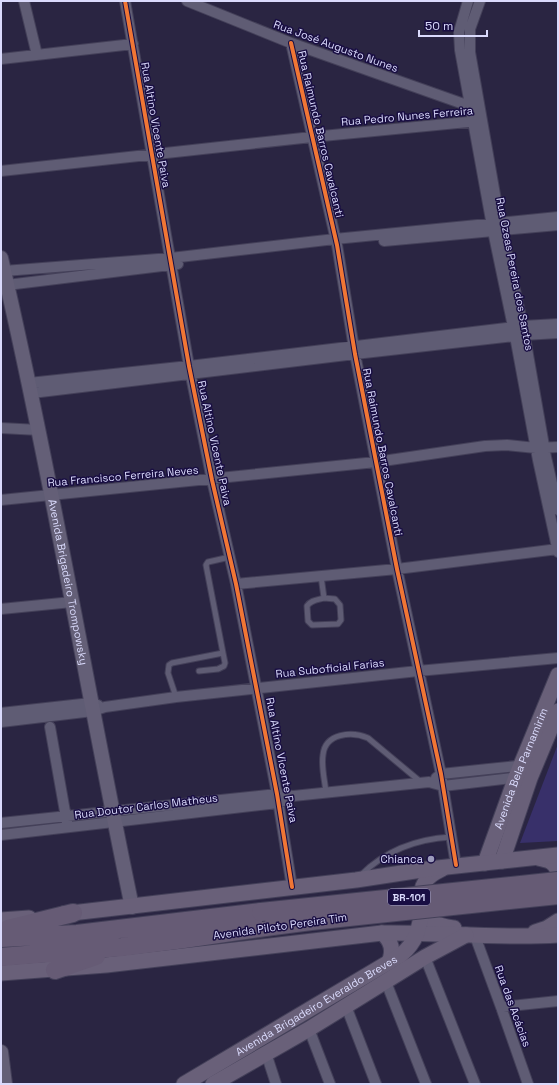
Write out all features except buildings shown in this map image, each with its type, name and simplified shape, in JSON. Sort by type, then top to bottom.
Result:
[{"type":"highway","name":"Avenida Piloto Pereira Tim","points":[[1,938],[77,934],[261,912],[558,881]]},
{"type":"highway","name":"Avenida Piloto Pereira Tim","points":[[1,957],[122,947],[311,921],[558,895]]},
{"type":"highway","points":[[1,931],[73,913]]},
{"type":"highway","points":[[55,970],[122,947]]},
{"type":"main road","name":"Avenida Bela Parnamirim","points":[[502,861],[526,771],[558,675]]},
{"type":"main road","name":"Avenida Bela Parnamirim","points":[[485,863],[526,771],[558,711]]},
{"type":"main road","points":[[1,920],[132,907],[356,880],[451,866],[558,855]]},
{"type":"main road","points":[[533,858],[550,861],[558,870]]},
{"type":"main road","name":"Avenida Brigadeiro Everaldo Breves","points":[[184,1084],[401,955],[410,946],[418,932],[423,906],[422,890],[424,882],[431,875],[451,866]]},
{"type":"main road","points":[[423,906],[433,922],[471,935]]},
{"type":"main road","points":[[523,936],[547,928],[558,921]]},
{"type":"main road","points":[[1,973],[55,970],[382,933],[418,932],[471,935],[558,935]]},
{"type":"main road","points":[[382,933],[389,939],[391,944],[392,953],[389,962]]},
{"type":"main road","name":"Avenida Brigadeiro Everaldo Breves","points":[[221,1082],[266,1053],[310,1029],[425,957],[471,935]]},
{"type":"street","points":[[24,1],[37,55]]},
{"type":"street","name":"Rua Altino Vicente Paiva","points":[[125,1],[190,370],[212,480],[236,584],[277,798],[292,888]]},
{"type":"street","name":"Rua José Augusto Nunes","points":[[187,1],[291,43],[475,108]]},
{"type":"street","name":"Rua Ozeas Pereira dos Santos","points":[[468,1],[468,18]]},
{"type":"street","name":"Rua Ozeas Pereira dos Santos","points":[[480,1],[459,32],[465,51],[497,227],[519,331],[558,550]]},
{"type":"street","name":"Rua Raimundo Barros Cavalcanti","points":[[291,43],[336,242],[397,569],[441,774],[451,837],[451,866]]},
{"type":"street","points":[[1,59],[133,44]]},
{"type":"street","name":"Rua Pedro Nunes Ferreira","points":[[1,171],[312,137],[477,122]]},
{"type":"street","points":[[497,227],[558,217]]},
{"type":"street","points":[[3,268],[171,261],[336,242],[497,227],[558,224]]},
{"type":"street","name":"Avenida Brigadeiro Trompowsky","points":[[3,268],[39,430],[72,602],[97,707],[113,817],[132,907]]},
{"type":"street","points":[[30,388],[519,331],[558,324]]},
{"type":"street","points":[[519,331],[558,333]]},
{"type":"street","points":[[1,428],[39,430]]},
{"type":"street","name":"Rua Francisco Ferreira Neves","points":[[1,500],[212,480],[376,462],[490,446],[507,445],[540,448],[558,447]]},
{"type":"street","name":"Rua Ozeas Pereira dos Santos","points":[[540,448],[558,510]]},
{"type":"street","points":[[236,584],[397,569],[558,550]]},
{"type":"street","points":[[1,609],[72,602]]},
{"type":"street","name":"Rua Suboficial Farias","points":[[1,722],[97,707],[176,697],[418,671],[558,658]]},
{"type":"street","name":"Rua Suboficial Farias","points":[[1,713],[97,707]]},
{"type":"street","points":[[50,727],[68,828]]},
{"type":"street","name":"Rua Doutor Carlos Matheus","points":[[426,783],[441,774],[526,771]]},
{"type":"street","name":"Rua Doutor Carlos Matheus","points":[[1,823],[66,817],[113,817],[293,796],[426,783],[443,786],[526,771]]},
{"type":"street","name":"Rua Doutor Carlos Matheus","points":[[1,835],[68,828],[113,817]]},
{"type":"street","name":"Rua das Acácias","points":[[471,935],[502,1007],[528,1084]]},
{"type":"street","points":[[425,957],[475,1084]]},
{"type":"street","points":[[386,982],[426,1084]]},
{"type":"street","points":[[502,1007],[558,1001]]},
{"type":"street","points":[[346,1006],[376,1084]]},
{"type":"street","points":[[310,1029],[330,1084]]},
{"type":"street","points":[[1,1052],[5,1084]]},
{"type":"street","points":[[266,1053],[276,1084]]},
{"type":"lane","points":[[199,671],[218,669],[224,666],[225,663],[206,565],[208,562],[230,557]]},
{"type":"lane","points":[[320,576],[324,598]]},
{"type":"lane","points":[[324,598],[335,599],[339,603],[341,620],[338,624],[312,625],[308,621],[307,606],[314,600],[324,598]]},
{"type":"lane","points":[[176,697],[168,672],[169,665],[172,663],[223,653]]},
{"type":"lane","points":[[326,793],[323,756],[324,749],[328,742],[342,735],[350,734],[360,734],[368,738],[426,783]]},
{"type":"lane","points":[[356,880],[373,864],[392,851],[421,841],[451,837]]},
{"type":"shaded area","points":[[558,744],[558,841],[520,843]]},
{"type":"cycle path","points":[[125,1],[189,366],[212,480],[236,584],[277,794],[292,887]]},
{"type":"cycle path","points":[[291,43],[337,245],[355,354],[397,569],[441,774],[456,865]]},
{"type":"place","name":"Chianca","points":[[431,859]]}]
